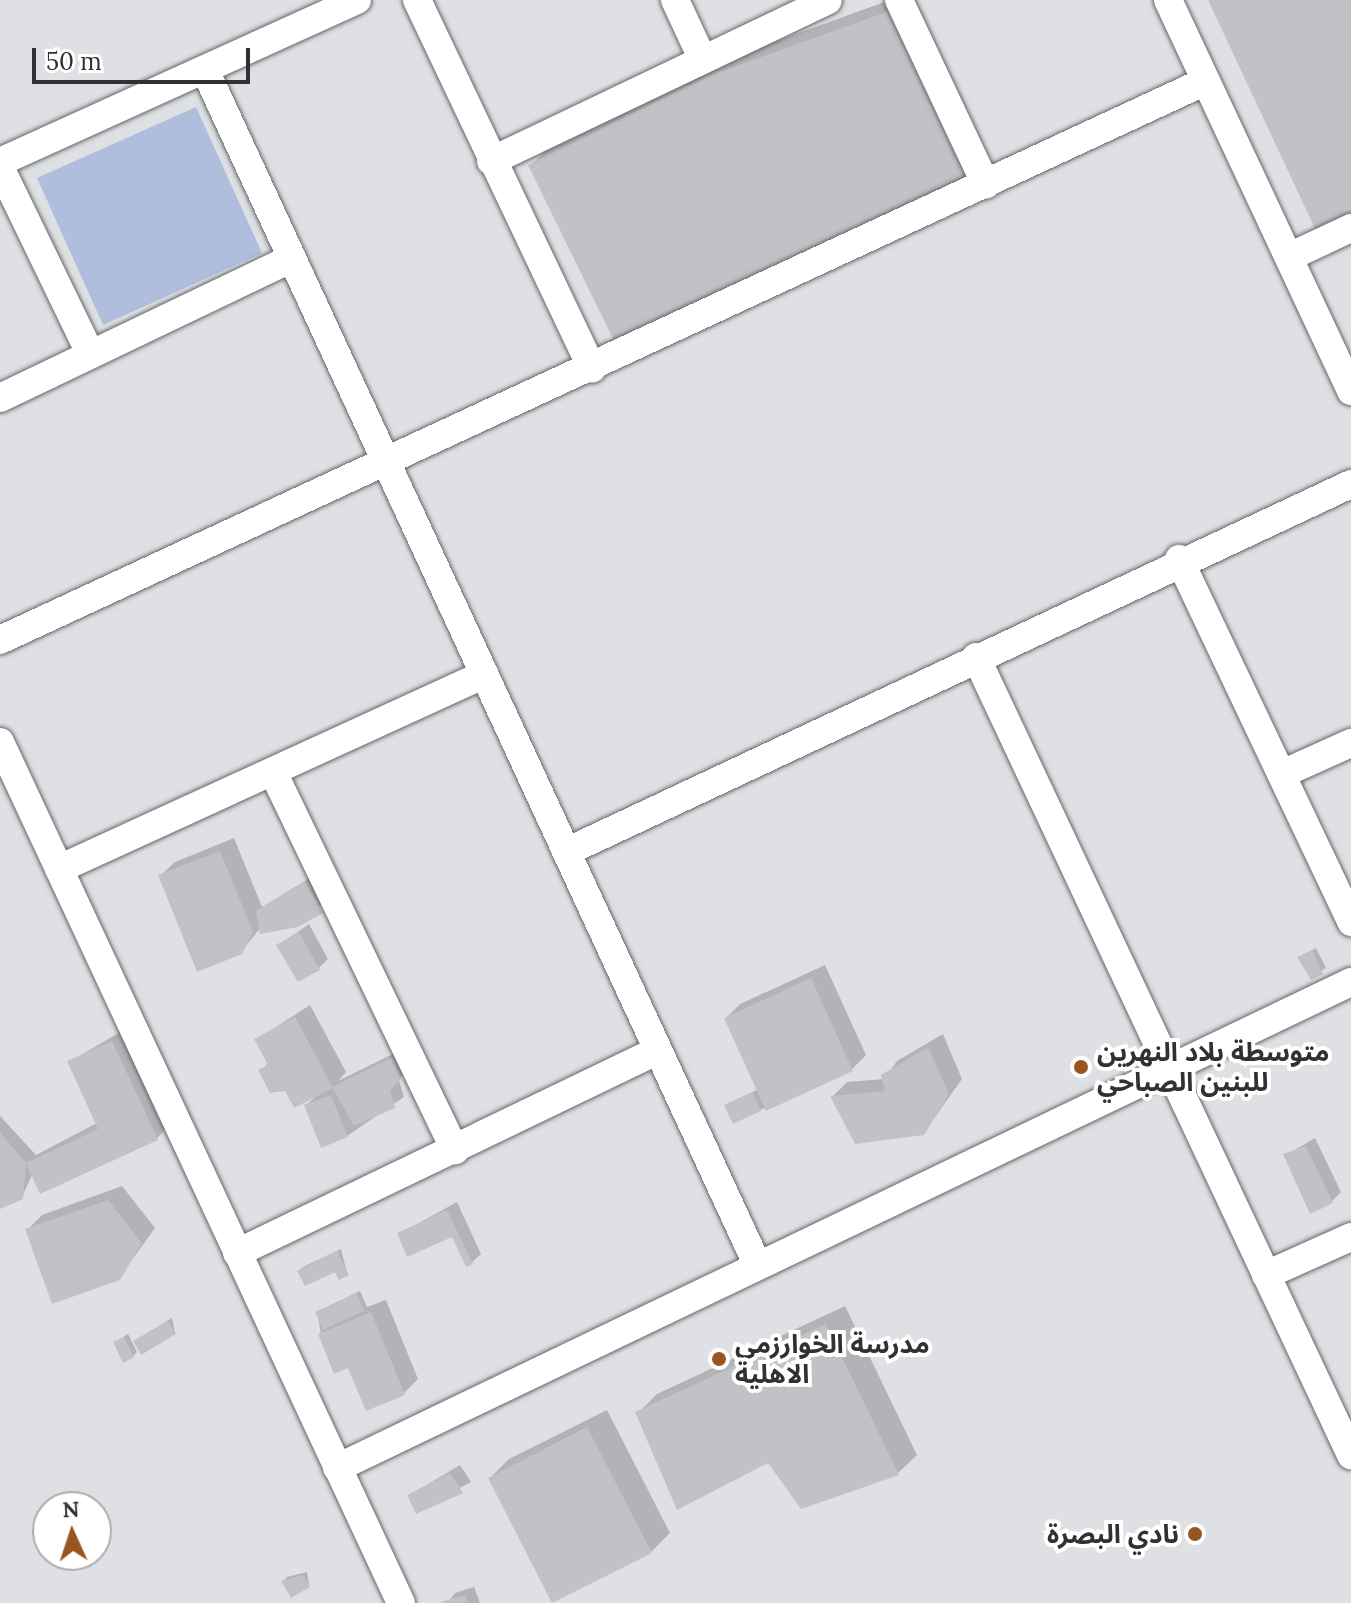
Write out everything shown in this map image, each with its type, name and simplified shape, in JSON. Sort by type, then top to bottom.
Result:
[{"type":"street","points":[[90,353],[0,164],[357,0]]},
{"type":"street","points":[[417,0],[592,369]]},
{"type":"street","points":[[675,0],[701,56]]},
{"type":"street","points":[[491,161],[701,56],[828,0]]},
{"type":"street","points":[[899,0],[986,185]]},
{"type":"street","points":[[1168,0],[1351,391]]},
{"type":"street","points":[[205,70],[385,468],[484,674],[757,1264]]},
{"type":"street","points":[[0,640],[385,468],[1206,81]]},
{"type":"street","points":[[1289,257],[1351,228]]},
{"type":"street","points":[[0,398],[292,258]]},
{"type":"street","points":[[566,852],[1179,559],[1351,484]]},
{"type":"street","points":[[1179,559],[1351,922]]},
{"type":"street","points":[[976,657],[1167,1071],[1351,1455]]},
{"type":"street","points":[[59,869],[484,674]]},
{"type":"street","points":[[0,742],[401,1603]]},
{"type":"street","points":[[1282,774],[1351,743]]},
{"type":"street","points":[[273,772],[455,1150]]},
{"type":"street","points":[[337,1468],[757,1264],[1351,982]]},
{"type":"street","points":[[237,1253],[658,1050]]},
{"type":"street","points":[[1266,1275],[1351,1237]]},
{"type":"shaded area","points":[[196,107],[262,253],[103,325],[37,178]]},
{"type":"building","points":[[1208,0],[1351,0],[1351,221],[1319,237]]},
{"type":"building","points":[[892,10],[973,183],[616,345],[528,165],[711,75]]},
{"type":"building","points":[[220,851],[253,932],[242,954],[197,972],[158,875]]},
{"type":"building","points":[[305,882],[323,913],[298,927],[260,934],[256,911]]},
{"type":"building","points":[[299,932],[320,970],[298,982],[276,945]]},
{"type":"building","points":[[1312,950],[1323,974],[1311,980],[1297,957]]},
{"type":"building","points":[[811,978],[853,1071],[766,1111],[724,1018]]},
{"type":"building","points":[[295,1017],[333,1088],[294,1108],[285,1091],[270,1093],[258,1070],[268,1065],[254,1039]]},
{"type":"building","points":[[112,1041],[158,1140],[40,1194],[26,1163],[98,1129],[67,1061]]},
{"type":"building","points":[[928,1047],[949,1094],[924,1135],[855,1144],[830,1096],[885,1091],[881,1075]]},
{"type":"building","points":[[391,1058],[401,1078],[390,1091],[395,1108],[354,1126],[332,1087]]},
{"type":"building","points":[[752,1092],[761,1111],[733,1124],[724,1105]]},
{"type":"building","points":[[331,1095],[348,1137],[321,1148],[304,1105]]},
{"type":"building","points":[[0,1132],[26,1163],[23,1199],[0,1209]]},
{"type":"building","points":[[1306,1146],[1333,1203],[1310,1214],[1283,1154]]},
{"type":"building","points":[[108,1200],[142,1243],[120,1280],[52,1304],[25,1229]]},
{"type":"building","points":[[447,1210],[473,1264],[466,1267],[452,1237],[407,1257],[397,1233]]},
{"type":"building","points":[[337,1251],[349,1275],[339,1280],[335,1272],[305,1286],[297,1271]]},
{"type":"building","points":[[356,1293],[364,1311],[323,1330],[315,1312]]},
{"type":"building","points":[[371,1312],[405,1395],[366,1411],[348,1368],[334,1374],[318,1334]]},
{"type":"building","points":[[168,1321],[176,1334],[141,1355],[133,1341]]},
{"type":"building","points":[[826,1324],[899,1475],[801,1509],[768,1463],[677,1510],[635,1412]]},
{"type":"building","points":[[124,1337],[134,1357],[123,1363],[113,1342]]},
{"type":"building","points":[[587,1427],[652,1553],[552,1603],[488,1478]]},
{"type":"building","points":[[450,1473],[463,1493],[416,1514],[407,1495]]},
{"type":"building","points":[[303,1575],[310,1587],[291,1598],[281,1581]]},
{"type":"building","points":[[465,1595],[468,1603],[441,1603],[441,1602]]},
{"type":"place","name":"متوسطة بلاد النهرين للبنين الصباحي","points":[[1081,1067]]},
{"type":"place","name":"مدرسة الخوارزمي الاهلية","points":[[719,1359]]},
{"type":"place","name":"نادي البصرة","points":[[1195,1534]]}]
